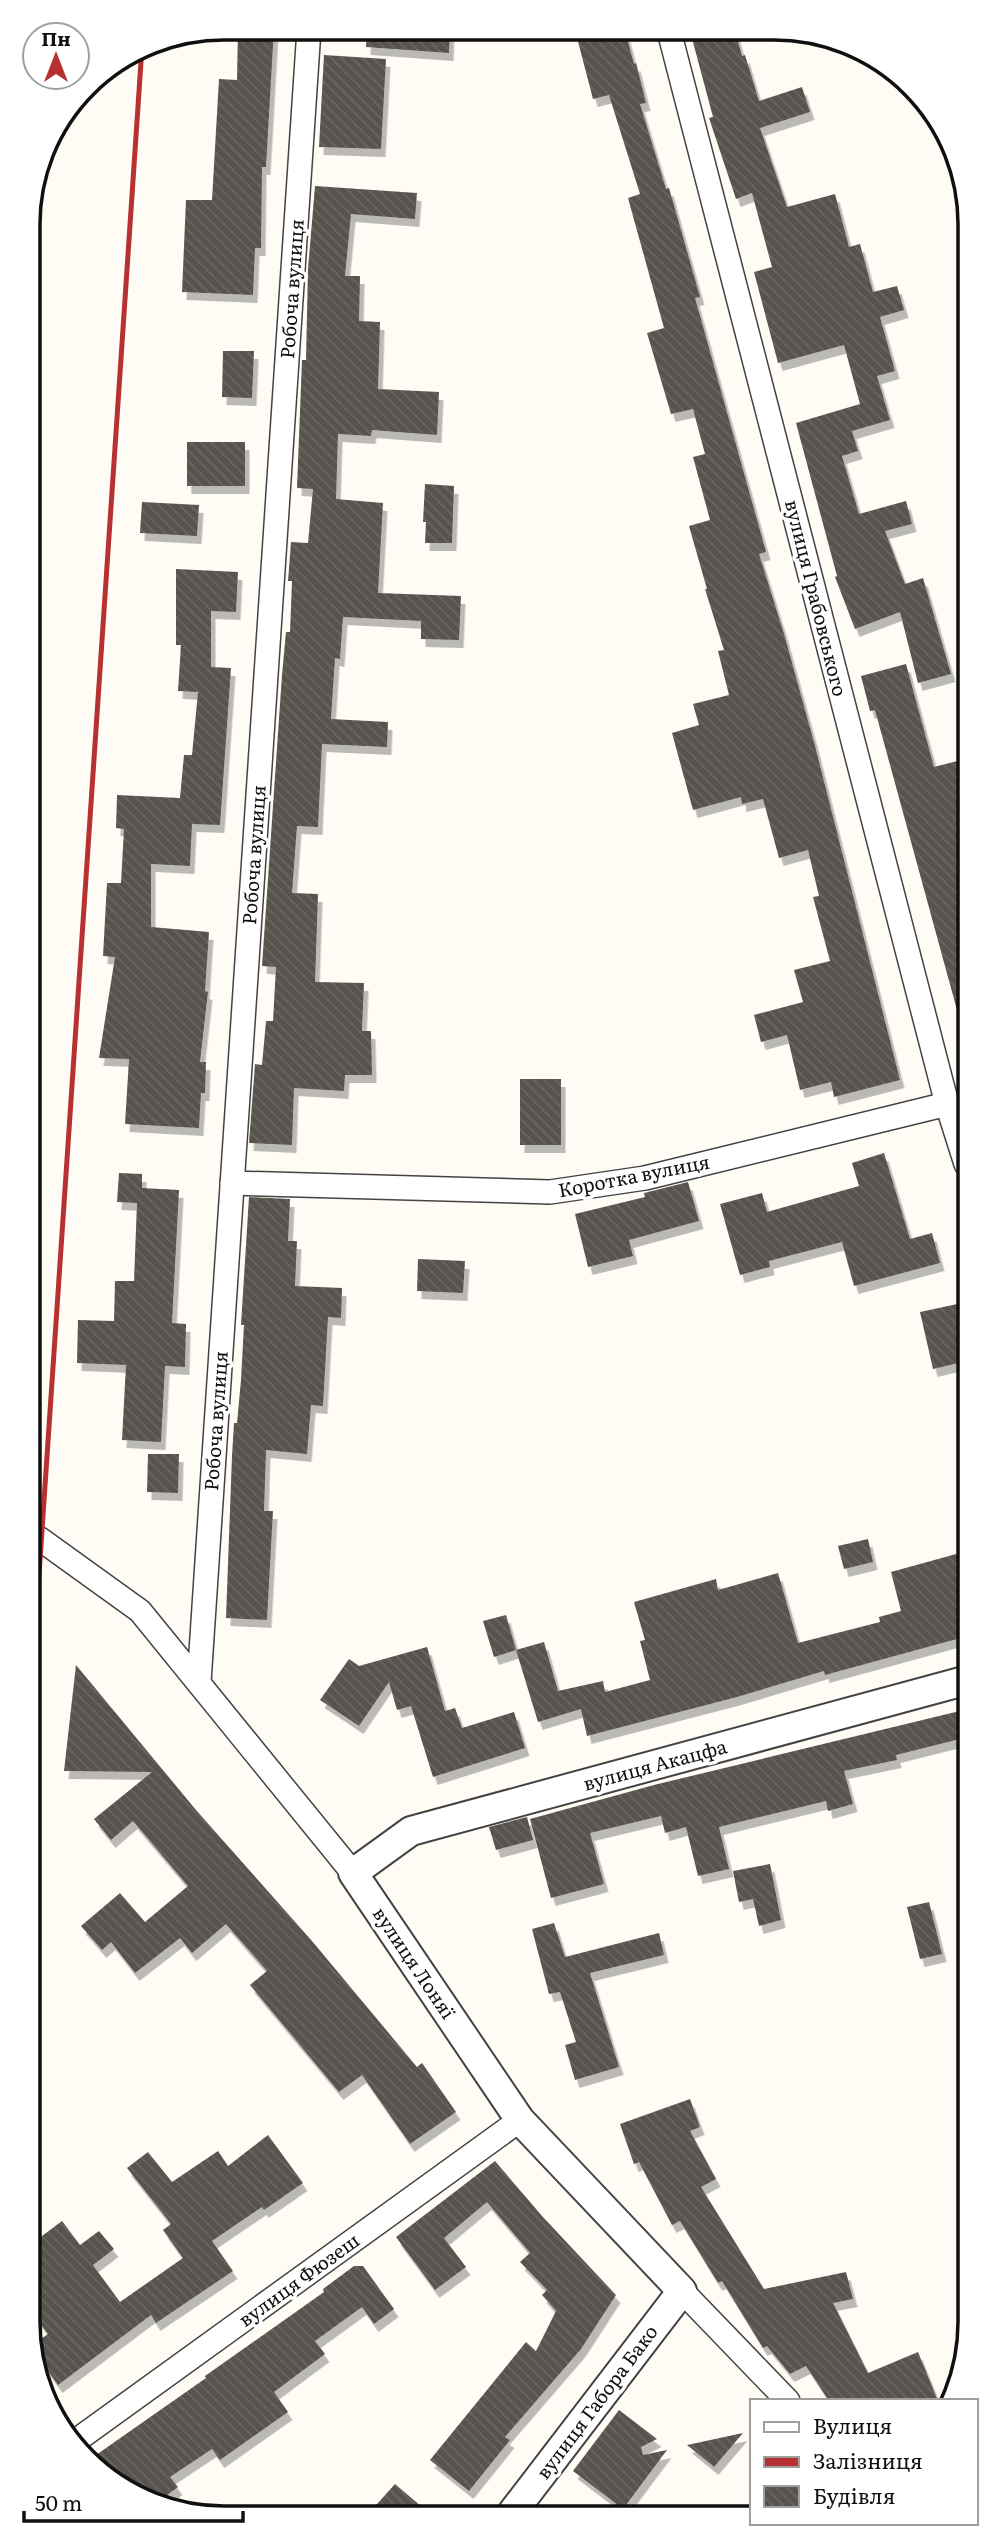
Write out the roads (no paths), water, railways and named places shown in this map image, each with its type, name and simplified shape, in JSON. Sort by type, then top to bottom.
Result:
[{"type":"street","name":"вулиця Грабовського","points":[[672,40],[958,1137]]},
{"type":"street","name":"Робоча вулиця","points":[[199,1682],[308,41]]},
{"type":"street","name":"Коротка вулиця","points":[[232,1183],[550,1192],[645,1178],[947,1104]]},
{"type":"street","name":"вулиця Лоняї","points":[[40,1539],[140,1611],[353,1873],[520,2120],[786,2399]]},
{"type":"street","name":"вулиця Акацфа","points":[[353,1873],[411,1831],[957,1683]]},
{"type":"street","name":"вулиця Фюзеш","points":[[82,2438],[520,2120]]},
{"type":"street","name":"вулиця Габора Бако","points":[[517,2506],[682,2291]]},
{"type":"railway","points":[[40,1555],[141,60]]}]
